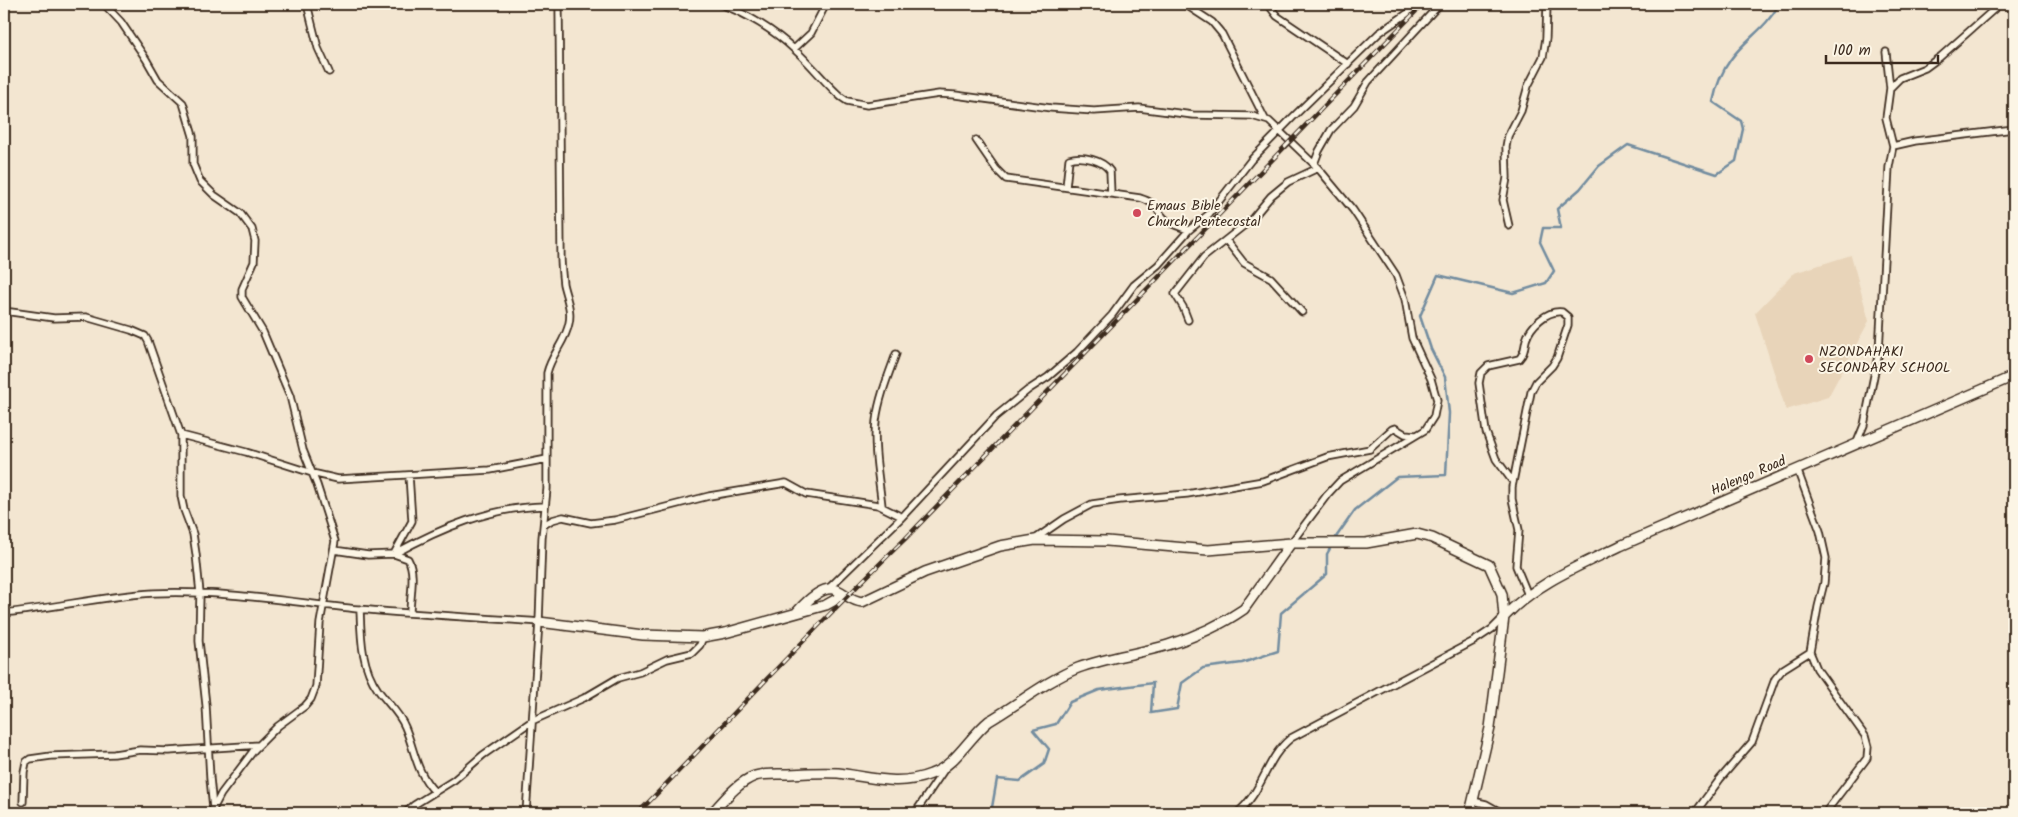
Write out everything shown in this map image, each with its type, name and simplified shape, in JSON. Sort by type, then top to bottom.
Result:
[{"type":"street","points":[[104,4],[121,22],[158,80],[183,103],[193,136],[195,170],[200,181],[214,195],[240,213],[252,229],[256,246],[254,262],[242,289],[242,297],[263,332],[284,380],[295,412],[303,450],[334,534],[334,550],[320,623],[316,686],[311,699],[305,706],[278,726],[259,745],[230,780],[212,811]]},
{"type":"street","points":[[307,4],[318,48],[329,72]]},
{"type":"street","points":[[526,813],[545,506],[547,373],[552,359],[568,330],[570,321],[570,312],[563,284],[561,256],[559,4]]},
{"type":"street","points":[[720,4],[752,20],[794,49],[833,90],[847,101],[857,104],[880,104],[912,98],[947,95],[1051,108],[1094,111],[1139,108],[1193,115],[1252,116],[1265,119]]},
{"type":"street","points":[[794,49],[811,33],[826,4]]},
{"type":"street","points":[[1268,4],[1277,16],[1348,64]]},
{"type":"street","points":[[797,612],[812,597],[829,588],[902,517],[1003,410],[1048,377],[1077,352],[1112,314],[1134,285],[1209,214],[1251,160],[1379,32],[1404,17],[1418,4]]},
{"type":"street","points":[[1188,320],[1175,292],[1204,257],[1251,220],[1263,204],[1291,180],[1316,166],[1319,151],[1331,130],[1354,106],[1368,82],[1440,4]]},
{"type":"street","points":[[1509,226],[1503,200],[1507,178],[1506,142],[1521,111],[1528,86],[1543,57],[1546,38],[1547,4]]},
{"type":"street","points":[[1890,88],[1900,78],[1925,68],[1940,57],[2000,4]]},
{"type":"street","points":[[916,813],[947,766],[979,728],[989,721],[1063,676],[1097,662],[1168,645],[1218,625],[1244,609],[1327,495],[1340,481],[1425,430],[1434,416],[1437,400],[1431,379],[1412,338],[1403,292],[1391,267],[1360,220],[1316,166],[1265,119],[1218,28],[1186,6]]},
{"type":"street","points":[[1857,442],[1864,425],[1879,351],[1889,167],[1893,146],[1886,118],[1890,88],[1886,66],[1886,52]]},
{"type":"street","points":[[1893,146],[1915,141],[2014,129]]},
{"type":"street","points":[[976,140],[996,169],[1006,179],[1148,201],[1155,204],[1167,221],[1190,230]]},
{"type":"street","points":[[1066,187],[1070,159],[1078,158],[1106,165],[1110,171],[1111,194]]},
{"type":"street","points":[[1226,240],[1244,263],[1270,278],[1302,312]]},
{"type":"street","points":[[4,301],[5,311],[54,318],[86,317],[131,330],[145,336],[158,365],[181,435],[181,496],[195,544],[200,593],[199,641],[206,705],[212,811]]},
{"type":"street","points":[[1513,482],[1496,459],[1486,432],[1480,392],[1480,378],[1488,366],[1519,359],[1524,352],[1526,340],[1532,328],[1550,314],[1562,312],[1568,318],[1568,325],[1557,358],[1552,366],[1536,382],[1531,392],[1513,482],[1512,499],[1519,530],[1516,566],[1528,596]]},
{"type":"street","points":[[882,506],[876,452],[876,420],[882,395],[896,354]]},
{"type":"street","name":"Halengo Road","points":[[1504,618],[1528,596],[1558,576],[1620,546],[1857,442],[2014,376]]},
{"type":"street","points":[[1035,540],[1064,519],[1092,504],[1242,486],[1277,476],[1327,457],[1370,449],[1395,428],[1405,434],[1416,436]]},
{"type":"street","points":[[181,435],[338,479],[504,468],[547,459]]},
{"type":"street","points":[[1797,469],[1825,546],[1826,558],[1824,583],[1810,652],[1817,669],[1865,736],[1868,747],[1867,758],[1825,813]]},
{"type":"street","points":[[394,554],[412,520],[409,475]]},
{"type":"street","points":[[544,525],[552,520],[563,517],[591,523],[615,520],[723,493],[786,483],[806,494],[882,506],[902,517]]},
{"type":"street","points":[[394,554],[443,529],[472,519],[513,508],[545,506]]},
{"type":"street","points":[[829,588],[856,601],[865,601],[925,572],[1000,546],[1035,540],[1107,541],[1208,550],[1291,543],[1366,543],[1417,534],[1432,538],[1489,565],[1502,594],[1504,618],[1492,718],[1470,813]]},
{"type":"street","points":[[334,550],[368,554],[394,554],[408,559],[410,565],[410,613]]},
{"type":"street","points":[[4,613],[101,598],[155,593],[200,593],[254,597],[324,606],[539,622],[643,635],[703,637],[725,633],[826,605],[844,595]]},
{"type":"street","points":[[360,609],[362,646],[367,671],[377,689],[397,712],[405,728],[422,777],[436,792]]},
{"type":"street","points":[[1237,813],[1260,786],[1275,755],[1291,738],[1474,641],[1504,618]]},
{"type":"street","points":[[405,813],[411,807],[454,780],[484,755],[532,721],[584,698],[618,678],[692,653],[700,645],[703,637]]},
{"type":"street","points":[[1695,813],[1720,779],[1752,742],[1775,679],[1783,669],[1810,652]]},
{"type":"street","points":[[23,802],[24,772],[26,762],[30,759],[51,756],[259,745]]},
{"type":"street","points":[[712,813],[726,797],[746,781],[762,775],[836,773],[878,780],[907,780],[932,774],[947,766]]},
{"type":"street","points":[[1473,801],[1486,804],[1502,813]]},
{"type":"shaded area","name":"NZONDAHAKI SECONDARY SCHOOL","points":[[1851,255],[1869,321],[1828,397],[1786,410],[1755,313],[1794,273]]},
{"type":"waterway","points":[[1334,540],[1355,510],[1397,477],[1446,475],[1449,413],[1445,377],[1431,349],[1420,316],[1438,275],[1513,293],[1546,283],[1554,271],[1540,242],[1543,228],[1561,228],[1557,209],[1580,189],[1599,166],[1628,145],[1717,174],[1736,161],[1743,129],[1741,121],[1713,102],[1716,91],[1722,74],[1731,59],[1762,27],[1779,4]]},
{"type":"waterway","points":[[991,813],[997,779],[1020,781],[1044,764],[1049,749],[1033,730],[1056,724],[1070,702],[1099,690],[1153,683],[1151,713],[1177,709],[1182,683],[1203,668],[1242,663],[1278,651],[1281,613],[1327,574],[1327,554],[1332,545]]},
{"type":"railway","points":[[638,813],[1423,4]]},
{"type":"place","name":"Emaus Bible Church Pentecostal","points":[[1137,213]]},
{"type":"place","name":"NZONDAHAKI SECONDARY SCHOOL","points":[[1809,359]]}]
